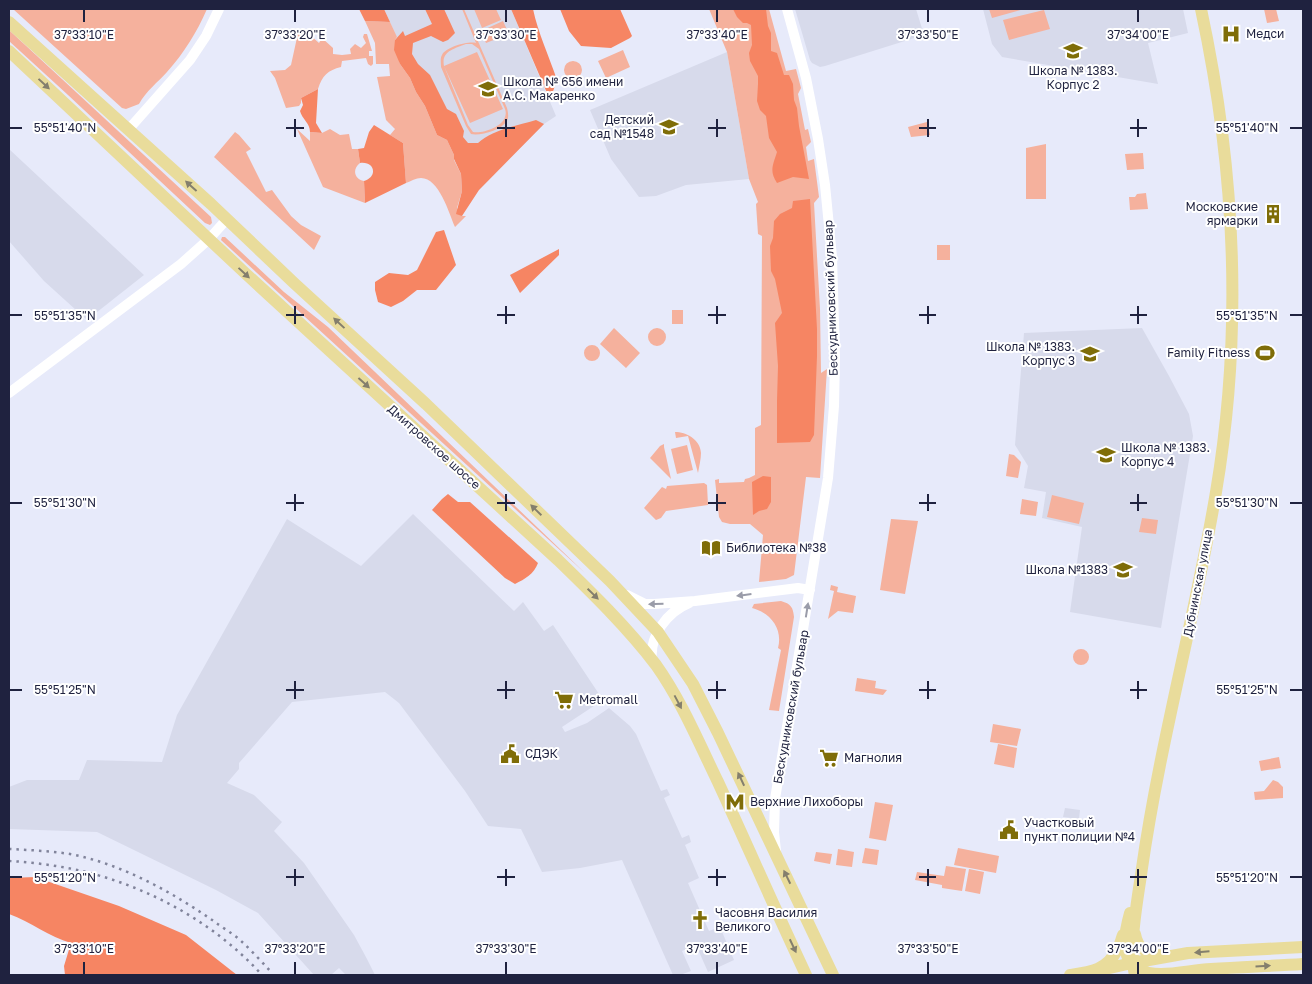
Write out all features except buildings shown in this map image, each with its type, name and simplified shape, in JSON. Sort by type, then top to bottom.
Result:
[{"type":"main road","name":"Дубнинская улица","points":[[1130,930],[1156,788],[1216,492],[1225,430],[1230,366],[1232,248],[1229,197],[1219,105],[1201,9]]},
{"type":"main road","name":"Дмитровское шоссе","points":[[9,22],[227,219],[433,410],[620,591],[658,632],[693,684],[777,855],[833,975]]},
{"type":"main road","name":"Дмитровское шоссе","points":[[9,51],[244,273],[558,560],[626,629],[652,661],[699,742],[806,975]]},
{"type":"main road","points":[[1130,930],[1141,948],[1167,957]]},
{"type":"main road","points":[[1130,930],[1125,948],[1134,969]]},
{"type":"main road","points":[[1092,972],[1108,964],[1130,930]]},
{"type":"main road","points":[[1134,969],[1167,957],[1212,952],[1303,947]]},
{"type":"main road","points":[[1070,975],[1134,969],[1160,975],[1231,968],[1303,964]]},
{"type":"street","points":[[128,130],[190,60],[206,36],[219,9]]},
{"type":"street","name":"Бескудниковский бульвар","points":[[777,855],[774,832],[775,799],[825,502],[834,406],[835,357],[829,219],[818,139],[804,69],[788,9]]},
{"type":"street","points":[[9,393],[181,264],[209,239],[227,219]]},
{"type":"street","points":[[620,591],[645,604],[654,604],[695,601],[798,588],[810,590]]},
{"type":"street","points":[[652,661],[653,642],[670,615],[678,608],[695,601]]},
{"type":"shaded area","points":[[13,9],[207,9],[190,42],[173,65],[139,104],[126,109],[122,108]]},
{"type":"shaded area","points":[[359,9],[384,9],[390,22],[365,21]]},
{"type":"shaded area","name":"Школа № 656 имени А.С. Макаренко","points":[[384,9],[511,9],[556,116],[544,124],[479,190],[406,58]]},
{"type":"shaded area","points":[[425,9],[444,9],[455,33],[443,42],[431,36],[413,43],[412,54],[418,64],[430,75],[447,109],[456,114],[464,131],[463,137],[468,143],[478,143],[498,131],[536,120],[544,124],[479,190],[462,216],[456,214],[462,191],[461,174],[454,155],[447,140],[437,135],[425,106],[400,64],[394,50],[395,40],[403,31],[405,36],[432,24]]},
{"type":"shaded area","points":[[462,9],[464,9],[508,113],[507,121],[500,127],[491,132],[471,134],[441,67],[441,56],[452,47],[468,43],[476,43]],"holes":[[[466,44],[472,44],[479,49],[506,112],[500,124],[486,131],[477,132],[473,132],[468,125],[444,66],[444,57],[449,51]]]},
{"type":"shaded area","points":[[474,9],[496,9],[501,20],[482,28]]},
{"type":"shaded area","points":[[511,9],[533,9],[557,80],[550,100]]},
{"type":"shaded area","points":[[560,9],[620,9],[632,36],[611,48],[581,46],[569,31]]},
{"type":"shaded area","points":[[709,9],[769,9],[786,71],[796,69],[801,88],[798,94],[805,130],[808,129],[811,142],[806,147],[808,161],[814,159],[819,197],[814,203],[820,309],[821,373],[827,369],[820,478],[806,477],[794,575],[786,579],[759,582],[763,535],[750,524],[722,522],[719,517],[715,480],[719,479],[719,483],[744,482],[745,479],[755,475],[755,428],[761,425],[762,236],[758,234],[756,204],[758,202],[749,179],[727,52]]},
{"type":"shaded area","points":[[733,9],[766,9],[768,26],[771,33],[771,51],[777,53],[784,75],[789,75],[793,84],[794,100],[809,179],[793,177],[777,183],[773,175],[772,168],[777,152],[769,138],[766,116],[760,110],[757,101],[758,76],[750,61],[749,53],[752,45],[751,25],[743,23]]},
{"type":"shaded area","points":[[795,9],[916,9],[924,35],[820,67],[810,60]]},
{"type":"shaded area","name":"Школа № 1383. Корпус 2","points":[[983,9],[1183,9],[1188,33],[1148,43],[1158,84],[1002,57],[992,44]]},
{"type":"shaded area","points":[[989,9],[1024,9],[992,18]]},
{"type":"shaded area","points":[[1264,9],[1276,9],[1279,21],[1267,23]]},
{"type":"shaded area","points":[[1044,10],[1050,29],[1009,40],[1003,20]]},
{"type":"shaded area","points":[[365,21],[390,22],[397,37],[395,40],[400,64],[425,106],[437,135],[447,140],[454,155],[454,160],[461,174],[462,191],[457,208],[462,216],[466,216],[455,227],[442,197],[433,184],[421,178],[406,183],[403,143],[390,135],[395,129],[386,120],[377,77],[390,76],[389,64],[376,64],[375,43]]},
{"type":"shaded area","points":[[503,21],[509,34],[486,43],[481,31]]},
{"type":"shaded area","points":[[9,30],[211,217],[212,223],[210,225],[205,223],[9,41]]},
{"type":"shaded area","points":[[298,33],[310,35],[319,43],[322,38],[333,48],[333,54],[342,55],[351,54],[350,49],[355,44],[361,48],[366,43],[363,37],[364,34],[367,34],[372,51],[369,51],[369,56],[373,56],[373,64],[371,66],[368,64],[366,58],[342,61],[341,67],[332,70],[321,80],[318,89],[301,98],[299,106],[286,108],[275,78],[270,71],[285,70],[291,65]]},
{"type":"shaded area","points":[[623,50],[630,67],[606,78],[598,61]]},
{"type":"shaded area","points":[[477,52],[503,109],[470,123],[444,66]]},
{"type":"shaded area","name":"Детский сад №1548","points":[[727,52],[749,179],[686,185],[656,196],[639,197],[611,159],[590,110]]},
{"type":"shaded area","points":[[573,61],[579,64],[582,70],[579,76],[573,79],[567,76],[564,70],[567,64]]},
{"type":"shaded area","points":[[318,89],[316,123],[322,133],[310,132],[309,126],[300,111],[303,105],[301,98]]},
{"type":"shaded area","points":[[927,122],[930,135],[911,137],[908,127]]},
{"type":"shaded area","points":[[374,125],[403,143],[406,183],[365,203],[364,181],[371,176],[373,170],[369,164],[360,163],[358,149],[364,148],[369,132]]},
{"type":"shaded area","points":[[297,129],[310,141],[310,132],[322,133],[330,129],[340,135],[349,134],[352,149],[358,149],[360,163],[357,165],[355,173],[358,178],[364,181],[365,203],[323,187]]},
{"type":"shaded area","points":[[235,132],[251,149],[246,152],[266,192],[272,190],[291,216],[301,225],[321,236],[314,250],[214,157]]},
{"type":"shaded area","points":[[1046,144],[1046,199],[1026,199],[1026,148]]},
{"type":"shaded area","points":[[9,149],[144,275],[87,320],[44,281],[9,241]]},
{"type":"shaded area","points":[[1143,153],[1144,169],[1127,170],[1125,154]]},
{"type":"shaded area","points":[[1146,193],[1148,209],[1130,210],[1129,197]]},
{"type":"shaded area","points":[[810,199],[817,329],[814,435],[810,442],[777,443],[778,366],[775,323],[782,313],[775,279],[771,271],[770,246],[773,238],[774,221],[780,214],[792,208],[793,201]]},
{"type":"shaded area","points":[[444,230],[456,265],[436,290],[417,290],[403,301],[391,307],[378,302],[375,282],[389,273],[408,275],[417,270],[436,232]]},
{"type":"shaded area","points":[[222,237],[225,237],[284,292],[328,327],[585,573],[221,240]]},
{"type":"shaded area","points":[[937,245],[950,245],[950,260],[937,260]]},
{"type":"shaded area","points":[[559,249],[559,255],[520,293],[510,275]]},
{"type":"shaded area","points":[[672,310],[683,310],[683,324],[672,324]]},
{"type":"shaded area","points":[[614,328],[640,353],[626,368],[600,344]]},
{"type":"shaded area","points":[[657,328],[663,331],[666,337],[663,343],[657,346],[651,343],[648,337],[651,331]]},
{"type":"shaded area","points":[[1142,328],[1189,414],[1193,436],[1161,628],[1070,612],[1082,527],[1042,518],[1046,492],[1024,488],[1028,466],[1015,445],[1024,333]]},
{"type":"shaded area","points":[[592,345],[598,347],[600,353],[598,359],[592,361],[586,359],[584,353],[586,347]]},
{"type":"shaded area","points":[[675,432],[684,433],[692,437],[698,444],[701,453],[698,473],[688,436],[676,438]]},
{"type":"shaded area","points":[[664,444],[664,447],[671,479],[650,458]]},
{"type":"shaded area","points":[[687,445],[693,470],[677,474],[671,449]]},
{"type":"shaded area","points":[[1009,454],[1014,455],[1021,462],[1018,478],[1006,476]]},
{"type":"shaded area","points":[[763,476],[771,477],[771,502],[767,509],[753,515],[752,482]]},
{"type":"shaded area","points":[[704,483],[707,485],[708,505],[666,511],[661,518],[656,520],[644,508],[662,487],[666,489],[667,486]]},
{"type":"shaded area","points":[[448,494],[458,502],[470,502],[538,563],[532,573],[515,584],[505,578],[432,510]]},
{"type":"shaded area","points":[[1052,495],[1084,503],[1079,524],[1047,517]]},
{"type":"shaded area","points":[[1022,499],[1038,502],[1036,516],[1020,514]]},
{"type":"shaded area","points":[[413,514],[514,611],[523,602],[544,631],[553,625],[603,700],[562,727],[565,732],[587,723],[609,708],[630,726],[636,734],[661,791],[667,789],[670,795],[664,798],[682,838],[689,835],[691,842],[685,845],[699,878],[688,883],[709,931],[720,927],[734,960],[708,972],[696,945],[682,951],[691,971],[680,975],[673,975],[622,860],[580,868],[542,872],[521,829],[488,826],[465,791],[399,703],[385,692],[292,702],[239,763],[239,769],[227,783],[254,795],[282,822],[274,831],[304,863],[354,935],[375,975],[346,975],[339,968],[331,975],[314,975],[258,913],[216,890],[97,832],[9,829],[9,787],[27,780],[79,780],[87,760],[162,762],[177,715],[287,519],[361,566]]},
{"type":"shaded area","points":[[1142,518],[1158,520],[1156,534],[1139,532]]},
{"type":"shaded area","points":[[891,519],[918,521],[905,594],[880,590]]},
{"type":"shaded area","points":[[831,585],[838,587],[837,592],[856,596],[853,613],[838,611],[828,619],[834,591],[830,590]]},
{"type":"shaded area","points":[[781,601],[791,606],[794,617],[779,711],[769,710],[781,650],[778,648],[779,634],[770,618],[759,610],[752,608],[754,604]]},
{"type":"shaded area","points":[[1078,649],[1084,649],[1089,654],[1087,663],[1078,665],[1073,660],[1073,654]]},
{"type":"shaded area","points":[[857,678],[876,681],[875,688],[887,690],[883,695],[855,691]]},
{"type":"shaded area","points":[[993,724],[1021,729],[1017,746],[990,742]]},
{"type":"shaded area","points":[[998,744],[1017,748],[1014,768],[994,764]]},
{"type":"shaded area","points":[[1279,757],[1281,768],[1261,771],[1259,761]]},
{"type":"shaded area","points":[[1273,780],[1283,787],[1283,798],[1255,800],[1254,792],[1264,791]]},
{"type":"shaded area","points":[[875,802],[893,805],[886,841],[869,838]]},
{"type":"shaded area","points":[[1065,808],[1080,810],[1079,819],[1063,817]]},
{"type":"shaded area","points":[[865,848],[879,850],[877,865],[862,863]]},
{"type":"shaded area","points":[[958,848],[999,856],[996,873],[954,865]]},
{"type":"shaded area","points":[[838,849],[854,852],[852,867],[836,865]]},
{"type":"shaded area","points":[[816,852],[832,854],[830,864],[814,861]]},
{"type":"shaded area","points":[[946,866],[966,869],[962,891],[942,888],[942,885],[915,880],[917,872],[944,876]]},
{"type":"shaded area","points":[[969,869],[984,872],[980,894],[965,891]]},
{"type":"shaded area","points":[[35,877],[119,906],[186,935],[237,975],[65,975],[64,966],[71,943],[9,914],[9,878]]},
{"type":"railway","points":[[9,849],[70,854],[127,872],[182,900],[234,935],[272,973]]},
{"type":"railway","points":[[9,861],[73,869],[126,884],[151,895],[176,907],[222,938],[262,975]]},
{"type":"place","name":"Медси","points":[[1231,34]]},
{"type":"place","name":"Школа № 1383. Корпус 2","points":[[1073,51]]},
{"type":"place","name":"Школа № 656 имени А.С. Макаренко","points":[[488,89]]},
{"type":"place","name":"Детский сад №1548","points":[[669,127]]},
{"type":"place","name":"Московские ярмарки","points":[[1273,214]]},
{"type":"place","name":"Family Fitness","points":[[1265,353]]},
{"type":"place","name":"Школа № 1383. Корпус 3","points":[[1090,354]]},
{"type":"place","name":"Школа № 1383. Корпус 4","points":[[1106,455]]},
{"type":"place","name":"Библиотека №38","points":[[711,548]]},
{"type":"place","name":"Школа №1383","points":[[1123,570]]},
{"type":"place","name":"Metromall","points":[[564,700]]},
{"type":"place","name":"СДЭК","points":[[510,754]]},
{"type":"place","name":"Магнолия","points":[[829,758]]},
{"type":"place","name":"Верхние Лихоборы","points":[[735,802]]},
{"type":"place","name":"Участковый пункт полиции №4","points":[[1009,830]]},
{"type":"place","name":"Часовня Василия Великого","points":[[700,920]]}]
